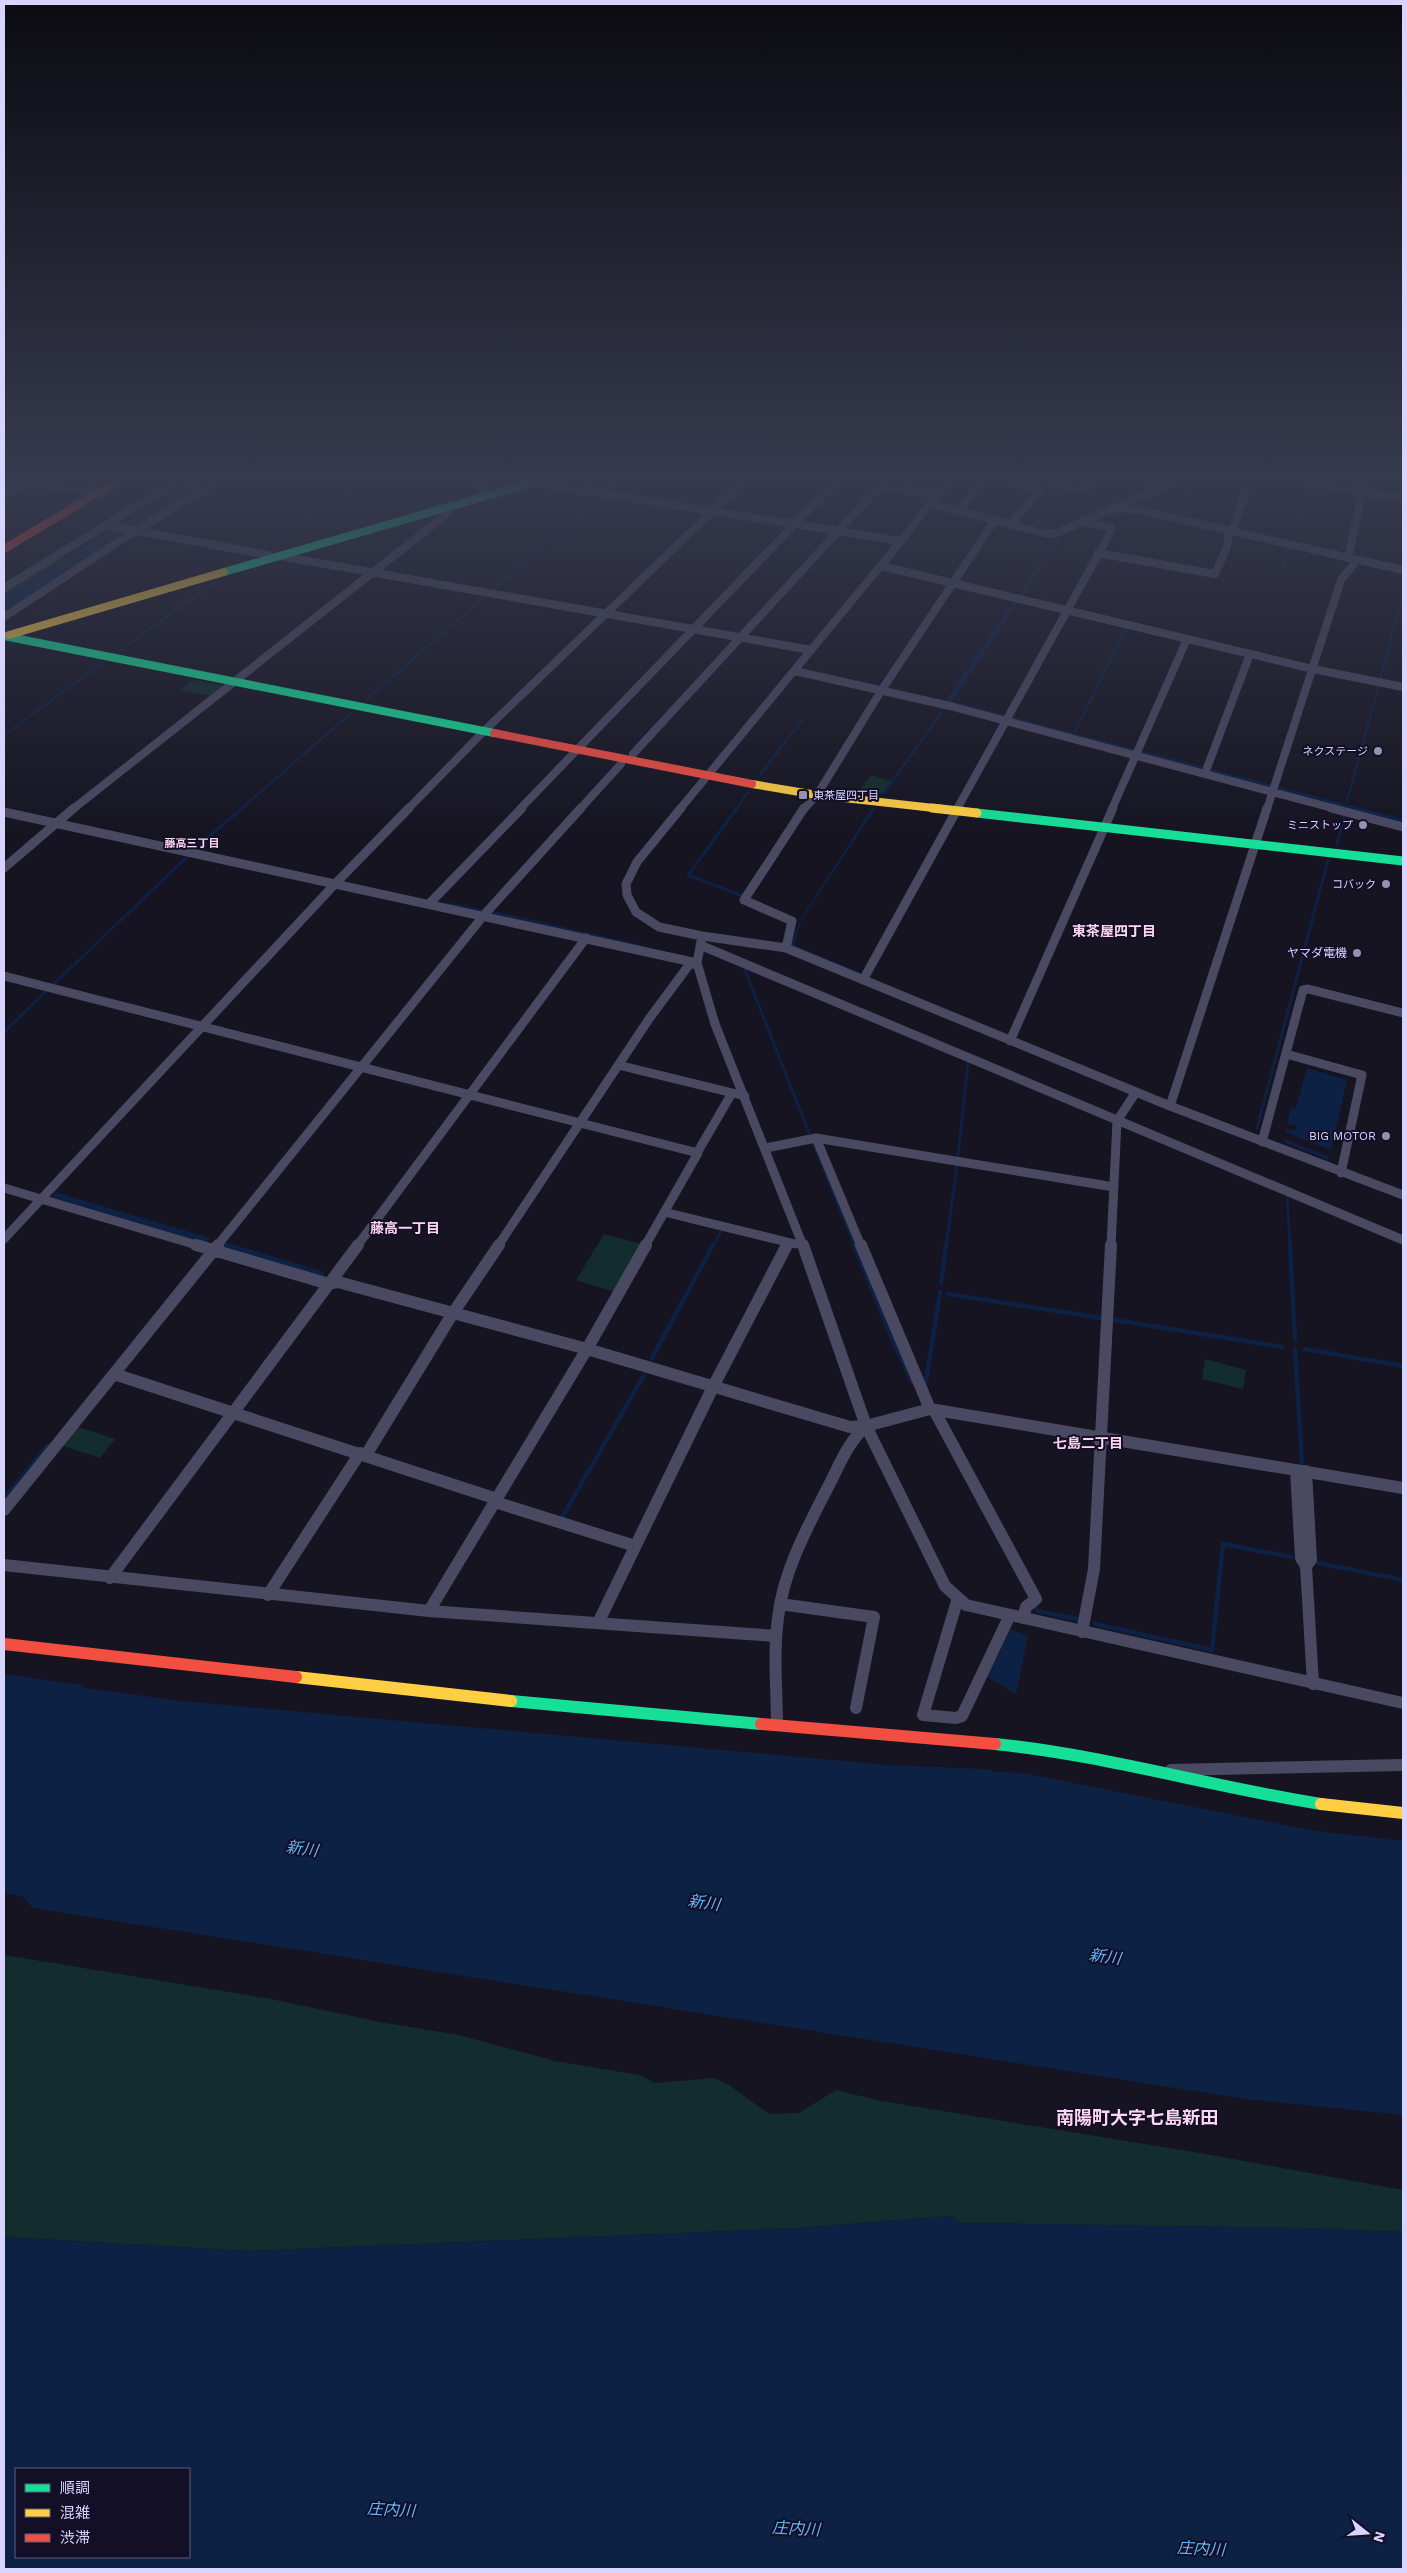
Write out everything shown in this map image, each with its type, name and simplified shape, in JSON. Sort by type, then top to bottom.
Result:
[{"type":"street","points":[[4,617],[36,596]]},
{"type":"street","points":[[4,635],[135,596]]},
{"type":"street","points":[[4,868],[55,823],[344,596]]},
{"type":"street","points":[[507,596],[811,650]]},
{"type":"street","points":[[4,1239],[334,885],[484,731],[623,596]]},
{"type":"street","points":[[429,904],[725,596]]},
{"type":"street","points":[[633,754],[778,596]]},
{"type":"street","points":[[856,596],[637,862],[626,884],[630,905],[646,920],[658,926],[701,941],[1117,1120],[1403,1240]]},
{"type":"street","points":[[786,948],[792,921],[744,900],[809,801],[817,794],[881,691],[944,596]]},
{"type":"street","points":[[1009,596],[1187,640],[1313,669],[1403,687]]},
{"type":"street","points":[[863,980],[959,810],[1075,596]]},
{"type":"street","points":[[1170,1106],[1336,596]]},
{"type":"street","points":[[4,635],[578,750],[817,794],[1403,861]]},
{"type":"street","points":[[1010,1042],[1187,640]]},
{"type":"street","points":[[1207,768],[1250,654]]},
{"type":"street","points":[[795,671],[1008,718],[1274,789],[1403,826]]},
{"type":"street","points":[[4,1510],[484,915],[621,764]]},
{"type":"street","points":[[4,812],[334,885],[484,915],[697,962]]},
{"type":"street","points":[[110,1578],[586,938]]},
{"type":"street","points":[[701,941],[786,948],[1010,1042],[1341,1173],[1403,1195]]},
{"type":"street","points":[[701,941],[697,962],[715,1024],[766,1148],[802,1243],[866,1426],[944,1586],[966,1605],[1403,1703]]},
{"type":"street","points":[[268,1595],[363,1454],[618,1065],[689,965],[697,962]]},
{"type":"street","points":[[4,976],[697,1152]]},
{"type":"street","points":[[1262,1142],[1303,990],[1308,989],[1403,1012]]},
{"type":"street","points":[[1286,1054],[1362,1074],[1341,1173]]},
{"type":"street","points":[[618,1065],[745,1096]]},
{"type":"street","points":[[1082,1632],[1094,1569],[1117,1120],[1136,1092]]},
{"type":"street","points":[[429,1611],[586,1349],[732,1093]]},
{"type":"street","points":[[766,1148],[816,1138],[1114,1187]]},
{"type":"street","points":[[816,1138],[932,1410],[1036,1599],[1016,1616],[962,1716],[956,1718],[924,1715],[958,1598]]},
{"type":"street","points":[[4,1188],[329,1284],[338,1282],[586,1349],[850,1427],[866,1426],[932,1410],[1403,1488]]},
{"type":"street","points":[[664,1212],[788,1243],[802,1243]]},
{"type":"street","points":[[598,1623],[713,1388],[788,1243]]},
{"type":"street","points":[[114,1374],[363,1454],[635,1546]]},
{"type":"street","points":[[777,1725],[776,1636],[780,1604],[790,1567],[855,1436],[866,1426]]},
{"type":"street","points":[[1301,1471],[1311,1560],[1306,1566],[1313,1684]]},
{"type":"street","points":[[4,1565],[110,1578],[429,1611],[776,1636]]},
{"type":"street","points":[[780,1604],[874,1617],[856,1708]]},
{"type":"street","points":[[4,1644],[496,1700],[1034,1748],[1310,1802],[1403,1813]]},
{"type":"street","points":[[1147,1771],[1403,1765]]},
{"type":"green space","points":[[192,680],[225,686],[213,696],[181,690]]},
{"type":"green space","points":[[871,775],[892,781],[882,794],[859,791]]},
{"type":"green space","points":[[604,1234],[642,1244],[614,1292],[576,1280]]},
{"type":"green space","points":[[1205,1359],[1246,1370],[1243,1389],[1202,1379]]},
{"type":"green space","points":[[76,1426],[115,1439],[100,1458],[60,1445]]},
{"type":"green space","points":[[4,1955],[271,1999],[380,2022],[459,2035],[555,2061],[639,2075],[655,2083],[714,2078],[729,2085],[769,2114],[799,2113],[836,2090],[881,2101],[1200,2153],[1403,2190],[1403,2232],[1304,2228],[960,2223],[952,2216],[798,2228],[250,2251],[4,2237]]},
{"type":"water","points":[[7,596],[34,596],[4,615],[4,598]]},
{"type":"water","points":[[1017,596],[1022,596],[952,701],[1403,819],[1403,823],[944,703]]},
{"type":"water","points":[[943,708],[946,708],[885,794],[882,794]]},
{"type":"water","points":[[872,808],[875,809],[801,921],[794,945],[863,974],[860,975],[791,945],[800,920]]},
{"type":"water","points":[[1307,1068],[1347,1080],[1331,1150],[1285,1132],[1285,1129],[1295,1130],[1296,1126],[1287,1124],[1291,1107],[1296,1108]]},
{"type":"water","points":[[55,1192],[210,1238],[206,1243],[52,1197]]},
{"type":"water","points":[[225,1242],[325,1272],[323,1276],[221,1247]]},
{"type":"water","points":[[1011,1629],[1028,1637],[1016,1694],[987,1677]]},
{"type":"water","name":"新川","points":[[4,1674],[83,1685],[85,1688],[182,1701],[888,1765],[986,1769],[997,1772],[1023,1773],[1310,1830],[1403,1841],[1403,2115],[1245,2099],[33,1908],[23,1897],[4,1893]]},
{"type":"water","name":"庄内川","points":[[952,2216],[960,2223],[1304,2228],[1403,2232],[1403,2569],[4,2569],[4,2237],[250,2251],[798,2228]]},
{"type":"waterway","points":[[121,650],[195,596]]},
{"type":"waterway","points":[[367,699],[486,596]]},
{"type":"waterway","points":[[1380,680],[1402,596]]},
{"type":"waterway","points":[[1073,736],[1126,628]]},
{"type":"waterway","points":[[723,631],[740,633],[743,631]]},
{"type":"waterway","points":[[4,735],[103,663]]},
{"type":"waterway","points":[[1347,801],[1379,684]]},
{"type":"waterway","points":[[241,809],[351,713]]},
{"type":"waterway","points":[[759,776],[803,719]]},
{"type":"waterway","points":[[736,809],[748,792]]},
{"type":"waterway","points":[[197,847],[242,808]]},
{"type":"waterway","points":[[737,808],[688,875],[743,896]]},
{"type":"waterway","points":[[1337,844],[1345,813]]},
{"type":"waterway","points":[[55,983],[187,857]]},
{"type":"waterway","points":[[1257,1128],[1328,860]]},
{"type":"waterway","points":[[448,904],[482,911]]},
{"type":"waterway","points":[[491,912],[639,946]]},
{"type":"waterway","points":[[743,965],[809,1133]]},
{"type":"waterway","points":[[4,1032],[46,991]]},
{"type":"waterway","points":[[958,1156],[968,1063]]},
{"type":"waterway","points":[[1285,1141],[1328,1158]]},
{"type":"waterway","points":[[813,1143],[855,1246]]},
{"type":"waterway","points":[[946,1246],[957,1165]]},
{"type":"waterway","points":[[1287,1195],[1290,1246]]},
{"type":"waterway","points":[[713,1246],[722,1229]]},
{"type":"waterway","points":[[652,1358],[713,1245]]},
{"type":"waterway","points":[[854,1245],[894,1343],[913,1383]]},
{"type":"waterway","points":[[941,1283],[946,1245]]},
{"type":"waterway","points":[[1290,1245],[1295,1339]]},
{"type":"waterway","points":[[926,1382],[940,1292]]},
{"type":"waterway","points":[[948,1294],[1101,1318]]},
{"type":"waterway","points":[[1115,1320],[1282,1347]]},
{"type":"waterway","points":[[1295,1349],[1302,1463]]},
{"type":"waterway","points":[[1305,1349],[1403,1366]]},
{"type":"waterway","points":[[561,1519],[644,1375]]},
{"type":"waterway","points":[[4,1499],[48,1445]]},
{"type":"waterway","points":[[1095,1624],[1212,1650],[1223,1544],[1291,1557]]},
{"type":"waterway","points":[[1318,1563],[1403,1580]]},
{"type":"waterway","points":[[1036,1607],[1038,1611],[1077,1619]]},
{"type":"traffic: fast","points":[[4,636],[494,733]]},
{"type":"traffic: fast","points":[[977,813],[1403,861]]},
{"type":"traffic: fast","points":[[511,1701],[761,1724]]},
{"type":"traffic: fast","points":[[995,1744],[1034,1748],[1264,1795],[1321,1804]]},
{"type":"traffic: slow","points":[[9,635],[142,596]]},
{"type":"traffic: slow","points":[[752,784],[817,795],[977,813]]},
{"type":"traffic: slow","points":[[296,1677],[511,1701]]},
{"type":"traffic: slow","points":[[1321,1804],[1403,1813]]},
{"type":"traffic: jam","points":[[494,733],[752,784]]},
{"type":"traffic: jam","points":[[4,1644],[296,1677]]},
{"type":"traffic: jam","points":[[761,1724],[995,1744]]},
{"type":"place","name":"ネクステージ","points":[[1378,751]]},
{"type":"place","name":"東茶屋四丁目","points":[[803,795]]},
{"type":"place","name":"ミニストップ","points":[[1363,825]]},
{"type":"place","name":"コバック","points":[[1386,884]]},
{"type":"place","name":"ヤマダ電機","points":[[1357,953]]},
{"type":"place","name":"BIG MOTOR","points":[[1386,1136]]},
{"type":"district","name":"藤高三丁目","points":[[192,843]]},
{"type":"district","name":"東茶屋四丁目","points":[[1114,931]]},
{"type":"district","name":"藤高一丁目","points":[[405,1228]]},
{"type":"district","name":"七島二丁目","points":[[1088,1443]]},
{"type":"district","name":"南陽町大字七島新田","points":[[1137,2118]]}]
